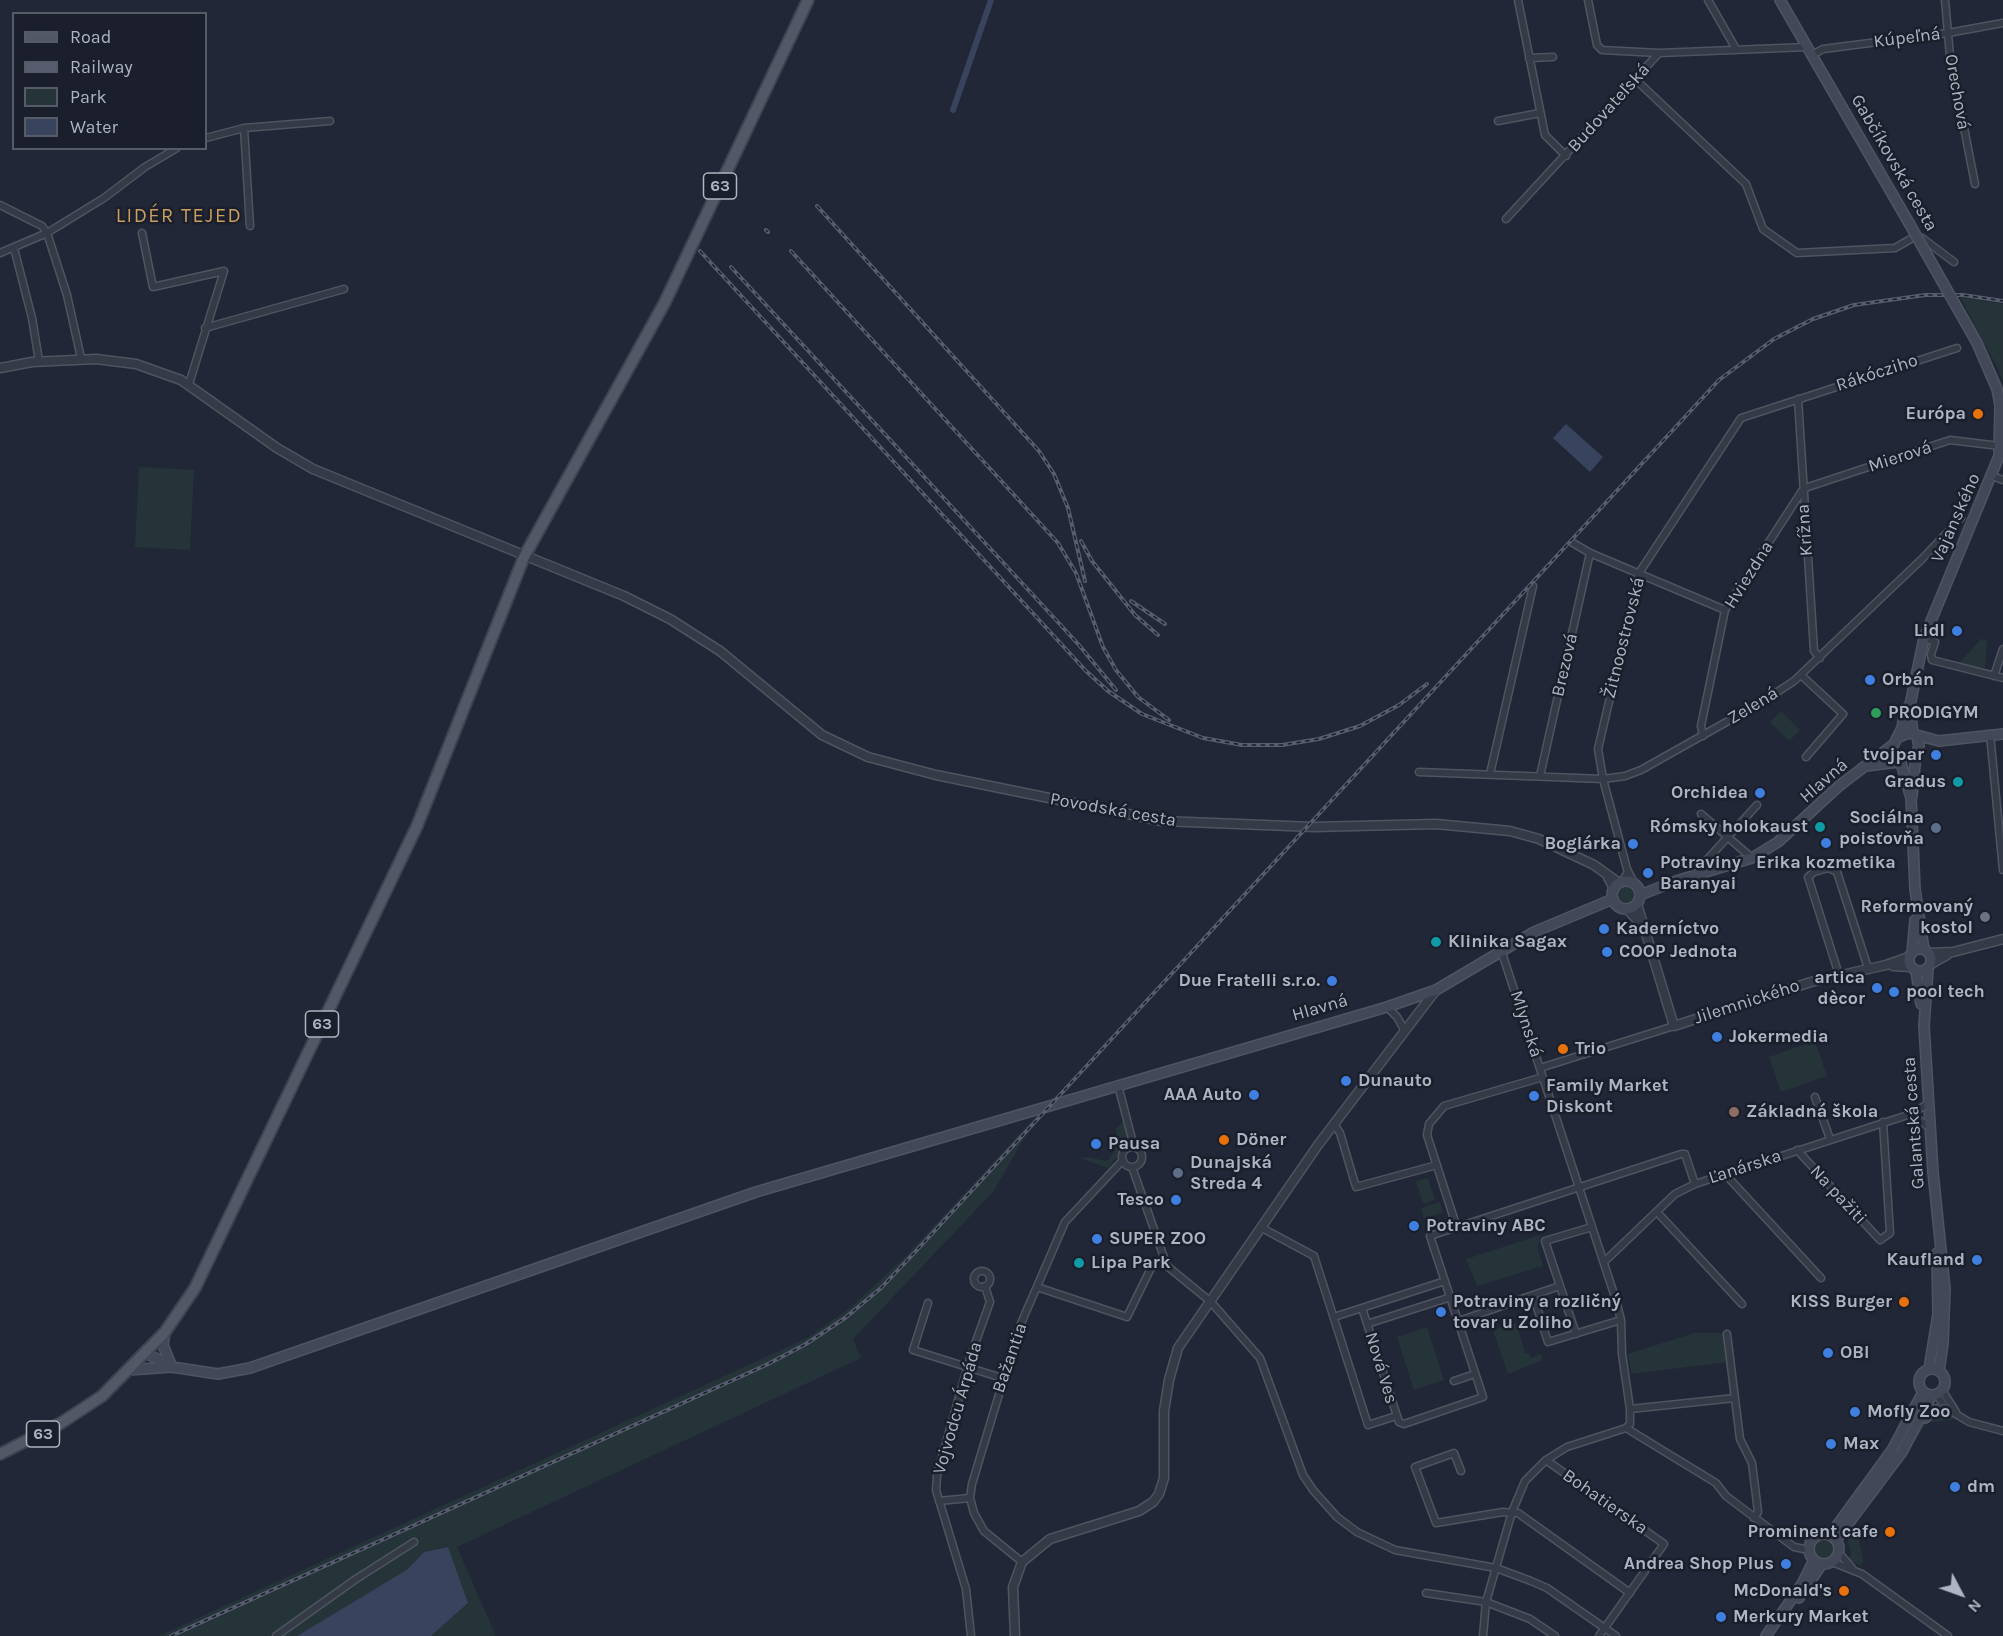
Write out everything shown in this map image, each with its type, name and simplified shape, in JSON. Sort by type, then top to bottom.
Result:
[{"type":"main road","name":"63","points":[[0,1454],[79,1413],[129,1370],[165,1332],[187,1302],[206,1268],[417,826],[524,557],[665,303],[808,0]]},
{"type":"main road","name":"Gabčíkovská cesta","points":[[1780,0],[1977,343]]},
{"type":"main road","name":"Vajanského","points":[[1910,705],[1924,638],[1950,570],[1994,472],[2000,446],[2002,411],[2000,391],[1977,343]]},
{"type":"main road","points":[[1910,705],[1917,753],[1911,798],[1917,906],[1927,952],[1911,955],[1917,906]]},
{"type":"main road","points":[[1910,705],[1905,710],[1892,754],[1898,761],[1911,798]]},
{"type":"main road","points":[[1866,766],[1909,761],[1917,753],[1939,741],[2003,734]]},
{"type":"main road","points":[[1896,741],[1915,735],[1939,741]]},
{"type":"main road","name":"Hlavná","points":[[1627,909],[1637,892],[1752,858],[1778,842],[1839,786],[1896,741]]},
{"type":"main road","points":[[1627,909],[1618,907],[1613,899],[1619,884],[1637,892]]},
{"type":"main road","name":"Hlavná","points":[[172,1367],[218,1374],[250,1368],[756,1192],[1387,1007],[1436,990],[1501,950],[1556,921],[1613,899]]},
{"type":"main road","name":"Galantská cesta","points":[[1924,1017],[1929,967],[1927,952]]},
{"type":"main road","name":"Galantská cesta","points":[[1911,955],[1924,1017],[1945,1315],[1934,1370]]},
{"type":"main road","points":[[1914,969],[1929,967]]},
{"type":"main road","points":[[165,1332],[163,1345],[172,1367]]},
{"type":"main road","points":[[146,1353],[172,1367]]},
{"type":"main road","points":[[129,1370],[172,1367]]},
{"type":"main road","name":"Galantská cesta","points":[[1833,1537],[1892,1450],[1945,1380],[1934,1370]]},
{"type":"main road","name":"Galantská cesta","points":[[1933,1393],[1919,1385],[1919,1378],[1934,1370]]},
{"type":"main road","name":"Galantská cesta","points":[[1833,1537],[1916,1429],[1933,1393]]},
{"type":"main road","points":[[1916,1429],[1931,1411],[1946,1408]]},
{"type":"main road","name":"Galantská cesta","points":[[1809,1550],[1815,1537],[1833,1537]]},
{"type":"main road","points":[[1766,1636],[1822,1562],[1839,1553],[1833,1537]]},
{"type":"main road","points":[[1809,1550],[1822,1562]]},
{"type":"street","points":[[1518,0],[1545,135],[1566,156]]},
{"type":"street","points":[[1588,0],[1598,45],[1602,50],[1659,53]]},
{"type":"street","points":[[1708,0],[1736,49]]},
{"type":"street","name":"Orechová","points":[[1945,0],[1950,56],[1975,184]]},
{"type":"street","name":"Kúpeľná","points":[[1809,51],[1948,33],[2003,23]]},
{"type":"street","name":"Budovateľská","points":[[1506,219],[1659,53],[1736,49],[1809,51]]},
{"type":"street","points":[[1529,58],[1554,57]]},
{"type":"street","points":[[1635,79],[1746,184],[1763,230],[1797,253],[1895,248],[1914,237],[1922,238],[1954,262]]},
{"type":"street","points":[[1498,121],[1540,112]]},
{"type":"street","points":[[207,138],[244,128],[330,121]]},
{"type":"street","points":[[244,128],[250,226]]},
{"type":"street","points":[[0,253],[47,233],[104,198],[145,166],[173,150]]},
{"type":"street","points":[[0,205],[42,226],[47,233],[68,295],[81,358]]},
{"type":"street","points":[[142,233],[153,286],[224,271],[189,384]]},
{"type":"street","points":[[14,248],[33,318],[39,361]]},
{"type":"street","points":[[205,328],[344,289]]},
{"type":"street","name":"Rákócziho","points":[[1798,399],[1957,348]]},
{"type":"street","name":"Povodská cesta","points":[[0,368],[39,361],[81,358],[136,364],[189,384],[277,448],[313,469],[406,505],[524,557],[624,596],[670,619],[720,651],[832,742],[868,757],[900,766],[1162,821],[1314,827],[1436,824],[1510,831],[1545,842],[1594,866],[1619,884]]},
{"type":"street","name":"Krížna","points":[[1798,399],[1802,491],[1814,651],[1820,658]]},
{"type":"street","name":"Žitnoostrovská","points":[[1637,892],[1628,871],[1603,779],[1598,750],[1639,573],[1741,418],[1798,399]]},
{"type":"street","name":"Mierová","points":[[1802,491],[1808,487],[1950,440],[2000,446]]},
{"type":"street","points":[[2003,456],[1994,472],[2003,480]]},
{"type":"street","name":"Hviezdna","points":[[1704,736],[1701,726],[1725,610],[1802,491]]},
{"type":"street","name":"Zelená","points":[[1419,772],[1603,779],[1625,776],[1641,770],[1762,702],[1801,675],[1961,518]]},
{"type":"street","points":[[1573,543],[1590,554],[1725,610]]},
{"type":"street","name":"Brezová","points":[[1540,776],[1590,554]]},
{"type":"street","points":[[1490,774],[1533,586]]},
{"type":"street","points":[[1924,638],[1935,642],[1932,660],[2003,678]]},
{"type":"street","points":[[1994,676],[2003,649]]},
{"type":"street","points":[[1801,675],[1843,714],[1806,757]]},
{"type":"street","points":[[1990,734],[2000,815],[2003,870]]},
{"type":"street","points":[[1704,863],[1757,805]]},
{"type":"street","points":[[1701,814],[1752,858]]},
{"type":"street","points":[[1839,975],[1808,877],[1814,872],[1828,868],[1837,872],[1868,968]]},
{"type":"street","points":[[1619,884],[1628,871]]},
{"type":"street","name":"Jilemnického","points":[[1637,892],[1643,927],[1674,1026],[1839,975],[1886,965],[1911,955]]},
{"type":"street","name":"Jilemnického","points":[[1627,909],[1643,927]]},
{"type":"street","points":[[1927,952],[1953,952],[2003,939]]},
{"type":"street","name":"Mlynská","points":[[1501,950],[1540,1068],[1674,1026]]},
{"type":"street","points":[[1929,967],[1953,952]]},
{"type":"street","name":"Jilemnického","points":[[1886,965],[1914,969]]},
{"type":"street","points":[[1015,1636],[1013,1587],[1022,1562],[1038,1546],[1050,1539],[1139,1511],[1153,1502],[1159,1494],[1164,1478],[1164,1411],[1174,1358],[1184,1338],[1334,1124],[1436,990]]},
{"type":"street","points":[[1387,1007],[1397,1017],[1405,1031]]},
{"type":"street","points":[[1483,1636],[1486,1602],[1512,1512],[1525,1481],[1545,1460],[1581,1442],[1626,1428],[1630,1424],[1620,1320],[1604,1262],[1540,1068]]},
{"type":"street","points":[[1457,1228],[1426,1130],[1444,1106],[1543,1077]]},
{"type":"street","points":[[1118,1085],[1134,1147],[1142,1153],[1142,1160],[1138,1165],[1132,1167]]},
{"type":"street","points":[[1815,1097],[1830,1139]]},
{"type":"street","name":"Ľanárska","points":[[1604,1262],[1675,1194],[1695,1184],[1911,1114],[1929,1103]]},
{"type":"street","points":[[1911,1114],[1931,1129]]},
{"type":"street","name":"Na pažiti","points":[[1797,1150],[1880,1240],[1890,1233],[1883,1122]]},
{"type":"street","points":[[1334,1124],[1340,1133],[1356,1187],[1437,1165]]},
{"type":"street","points":[[1134,1147],[1125,1150],[1123,1160],[1132,1167],[1164,1260],[1175,1274],[1211,1302],[1260,1359],[1303,1475],[1313,1491],[1337,1517],[1357,1532],[1395,1550],[1496,1568],[1547,1588],[1616,1636]]},
{"type":"street","name":"Nová Ves","points":[[1445,1281],[1359,1309],[1367,1324],[1396,1416],[1399,1422],[1404,1424],[1483,1397],[1459,1321],[1430,1236],[1685,1154],[1695,1184]]},
{"type":"street","name":"Bažantia","points":[[970,1498],[975,1470],[1002,1378],[1065,1222],[1123,1160]]},
{"type":"street","points":[[1725,1174],[1821,1278]]},
{"type":"street","points":[[1657,1212],[1742,1304]]},
{"type":"street","points":[[1576,1334],[1545,1240],[1592,1227]]},
{"type":"street","points":[[1262,1228],[1314,1257],[1368,1425],[1396,1416]]},
{"type":"street","points":[[1037,1287],[1126,1317],[1151,1268],[1164,1260]]},
{"type":"street","name":"Vojvodcu Árpáda","points":[[971,1636],[966,1589],[936,1490],[937,1475],[968,1367],[990,1302],[985,1286]]},
{"type":"street","points":[[1459,1321],[1560,1286]]},
{"type":"street","points":[[1533,1295],[1548,1342],[1620,1320]]},
{"type":"street","name":"Nová Ves","points":[[1367,1324],[1451,1297]]},
{"type":"street","points":[[928,1303],[913,1350],[1002,1378]]},
{"type":"street","points":[[1334,1317],[1359,1309]]},
{"type":"street","points":[[1727,1334],[1740,1438],[1752,1463],[1758,1512],[1754,1518]]},
{"type":"street","points":[[1454,1381],[1475,1374]]},
{"type":"street","points":[[1933,1393],[1946,1408],[1976,1426],[2003,1431]]},
{"type":"street","points":[[1933,1393],[1958,1415]]},
{"type":"street","points":[[1630,1409],[1735,1398]]},
{"type":"street","points":[[1626,1428],[1716,1484],[1754,1518],[1794,1547],[1809,1550]]},
{"type":"street","points":[[1461,1471],[1454,1453],[1415,1467],[1436,1523],[1518,1513],[1630,1593],[1599,1636]]},
{"type":"street","name":"Bohatierska","points":[[1545,1460],[1664,1544],[1630,1593]]},
{"type":"street","points":[[939,1501],[970,1498],[974,1513],[984,1531],[1022,1562]]},
{"type":"street","points":[[276,1636],[356,1579],[414,1542]]},
{"type":"street","points":[[1839,1553],[1852,1569]]},
{"type":"street","points":[[1822,1562],[1852,1569],[1862,1574],[1948,1636]]},
{"type":"street","points":[[1426,1593],[1486,1602],[1530,1619],[1555,1636]]},
{"type":"green space","points":[[1960,297],[2003,304],[2003,382],[1997,367]]},
{"type":"green space","points":[[139,467],[194,470],[190,550],[135,547]]},
{"type":"green space","points":[[1981,639],[1987,640],[1985,668],[1959,663]]},
{"type":"green space","points":[[1781,711],[1800,730],[1789,741],[1770,722]]},
{"type":"green space","points":[[1625,884],[1635,891],[1636,895],[1629,905],[1625,906],[1615,899],[1614,895],[1621,885]]},
{"type":"green space","points":[[1815,1041],[1827,1076],[1781,1092],[1769,1057]]},
{"type":"green space","points":[[1039,1113],[993,1192],[853,1339],[861,1358],[457,1547],[496,1636],[431,1636],[468,1603],[447,1547],[424,1552],[408,1569],[297,1636],[159,1636],[807,1338],[850,1308],[905,1257]]},
{"type":"green space","points":[[1122,1122],[1125,1124],[1127,1139],[1125,1147],[1108,1168],[1079,1158],[1088,1157],[1106,1161],[1110,1158],[1118,1144],[1116,1129]]},
{"type":"green space","points":[[1428,1178],[1435,1200],[1423,1204],[1416,1181]]},
{"type":"green space","points":[[1440,1202],[1443,1212],[1424,1219],[1421,1208]]},
{"type":"green space","points":[[1540,1235],[1538,1249],[1543,1266],[1477,1286],[1466,1259]]},
{"type":"green space","points":[[1516,1323],[1525,1353],[1529,1353],[1531,1358],[1541,1354],[1543,1360],[1508,1374],[1493,1330]]},
{"type":"green space","points":[[1427,1327],[1444,1380],[1414,1390],[1397,1337]]},
{"type":"green space","points":[[1694,1333],[1724,1333],[1728,1362],[1631,1374],[1628,1354]]},
{"type":"green space","points":[[1947,1412],[1956,1419],[1927,1423],[1877,1495],[1846,1534],[1913,1442],[1928,1416]]},
{"type":"green space","points":[[1858,1534],[1863,1562],[1860,1565],[1848,1560],[1851,1555],[1847,1536]]},
{"type":"green space","points":[[1824,1540],[1831,1543],[1834,1550],[1831,1557],[1824,1560],[1817,1557],[1814,1550],[1817,1543]]},
{"type":"water","points":[[1566,424],[1603,457],[1590,472],[1553,438]]},
{"type":"water","points":[[448,1547],[468,1603],[431,1636],[297,1636],[408,1569],[424,1552]]},
{"type":"waterway","points":[[953,110],[991,0]]},
{"type":"railway","points":[[817,206],[1039,451],[1054,474],[1068,508],[1085,581]]},
{"type":"railway","points":[[700,251],[1086,671],[1108,691],[1142,714],[1203,738],[1242,745],[1282,745],[1319,739],[1360,726],[1399,705],[1427,684]]},
{"type":"railway","points":[[791,251],[1058,543],[1076,573],[1103,647],[1116,670],[1138,697],[1169,720]]},
{"type":"railway","points":[[731,267],[1079,645],[1116,690]]},
{"type":"railway","points":[[171,1636],[766,1365],[806,1344],[845,1318],[881,1288],[916,1251],[1719,380],[1774,339],[1813,319],[1854,305],[1925,295],[1963,295],[2003,301]]},
{"type":"railway","points":[[1081,541],[1092,561],[1135,615],[1158,635]]},
{"type":"railway","points":[[1131,601],[1165,624]]},
{"type":"place","name":"Európa","points":[[1978,414]]},
{"type":"place","name":"Lidl","points":[[1957,631]]},
{"type":"place","name":"Orbán","points":[[1870,680]]},
{"type":"place","name":"PRODIGYM","points":[[1876,713]]},
{"type":"place","name":"tvojpar","points":[[1936,755]]},
{"type":"place","name":"Gradus","points":[[1958,782]]},
{"type":"place","name":"Orchidea","points":[[1760,793]]},
{"type":"place","name":"Rómsky holokaust","points":[[1820,827]]},
{"type":"place","name":"Sociálna poisťovňa","points":[[1936,828]]},
{"type":"place","name":"Erika kozmetika","points":[[1826,843]]},
{"type":"place","name":"Boglárka","points":[[1633,844]]},
{"type":"place","name":"Potraviny Baranyai","points":[[1648,873]]},
{"type":"place","name":"Reformovaný kostol","points":[[1985,917]]},
{"type":"place","name":"Kaderníctvo","points":[[1604,929]]},
{"type":"place","name":"Klinika Sagax","points":[[1436,942]]},
{"type":"place","name":"COOP Jednota","points":[[1607,952]]},
{"type":"place","name":"Due Fratelli s.r.o.","points":[[1332,981]]},
{"type":"place","name":"artica dècor","points":[[1877,988]]},
{"type":"place","name":"pool tech","points":[[1894,992]]},
{"type":"place","name":"Jokermedia","points":[[1717,1037]]},
{"type":"place","name":"Trio","points":[[1563,1049]]},
{"type":"place","name":"Dunauto","points":[[1346,1081]]},
{"type":"place","name":"AAA Auto","points":[[1254,1095]]},
{"type":"place","name":"Family Market Diskont","points":[[1534,1096]]},
{"type":"place","name":"Základná škola","points":[[1734,1112]]},
{"type":"place","name":"Döner","points":[[1224,1140]]},
{"type":"place","name":"Pausa","points":[[1096,1144]]},
{"type":"place","name":"Dunajská Streda 4","points":[[1178,1173]]},
{"type":"place","name":"Tesco","points":[[1176,1200]]},
{"type":"place","name":"Potraviny ABC","points":[[1414,1226]]},
{"type":"place","name":"SUPER ZOO","points":[[1097,1239]]},
{"type":"place","name":"Kaufland","points":[[1977,1260]]},
{"type":"place","name":"Lipa Park","points":[[1079,1263]]},
{"type":"place","name":"KISS Burger","points":[[1904,1302]]},
{"type":"place","name":"Potraviny a rozličný tovar u Zoliho","points":[[1441,1312]]},
{"type":"place","name":"OBI","points":[[1828,1353]]},
{"type":"place","name":"Mofly Zoo","points":[[1855,1412]]},
{"type":"place","name":"Max","points":[[1831,1444]]},
{"type":"place","name":"dm","points":[[1955,1487]]},
{"type":"place","name":"Prominent cafe","points":[[1890,1532]]},
{"type":"place","name":"Andrea Shop Plus","points":[[1786,1564]]},
{"type":"place","name":"McDonald's","points":[[1844,1591]]},
{"type":"place","name":"Merkury Market","points":[[1721,1617]]},
{"type":"district","name":"LIDÉR TEJED","points":[[179,216]]}]
